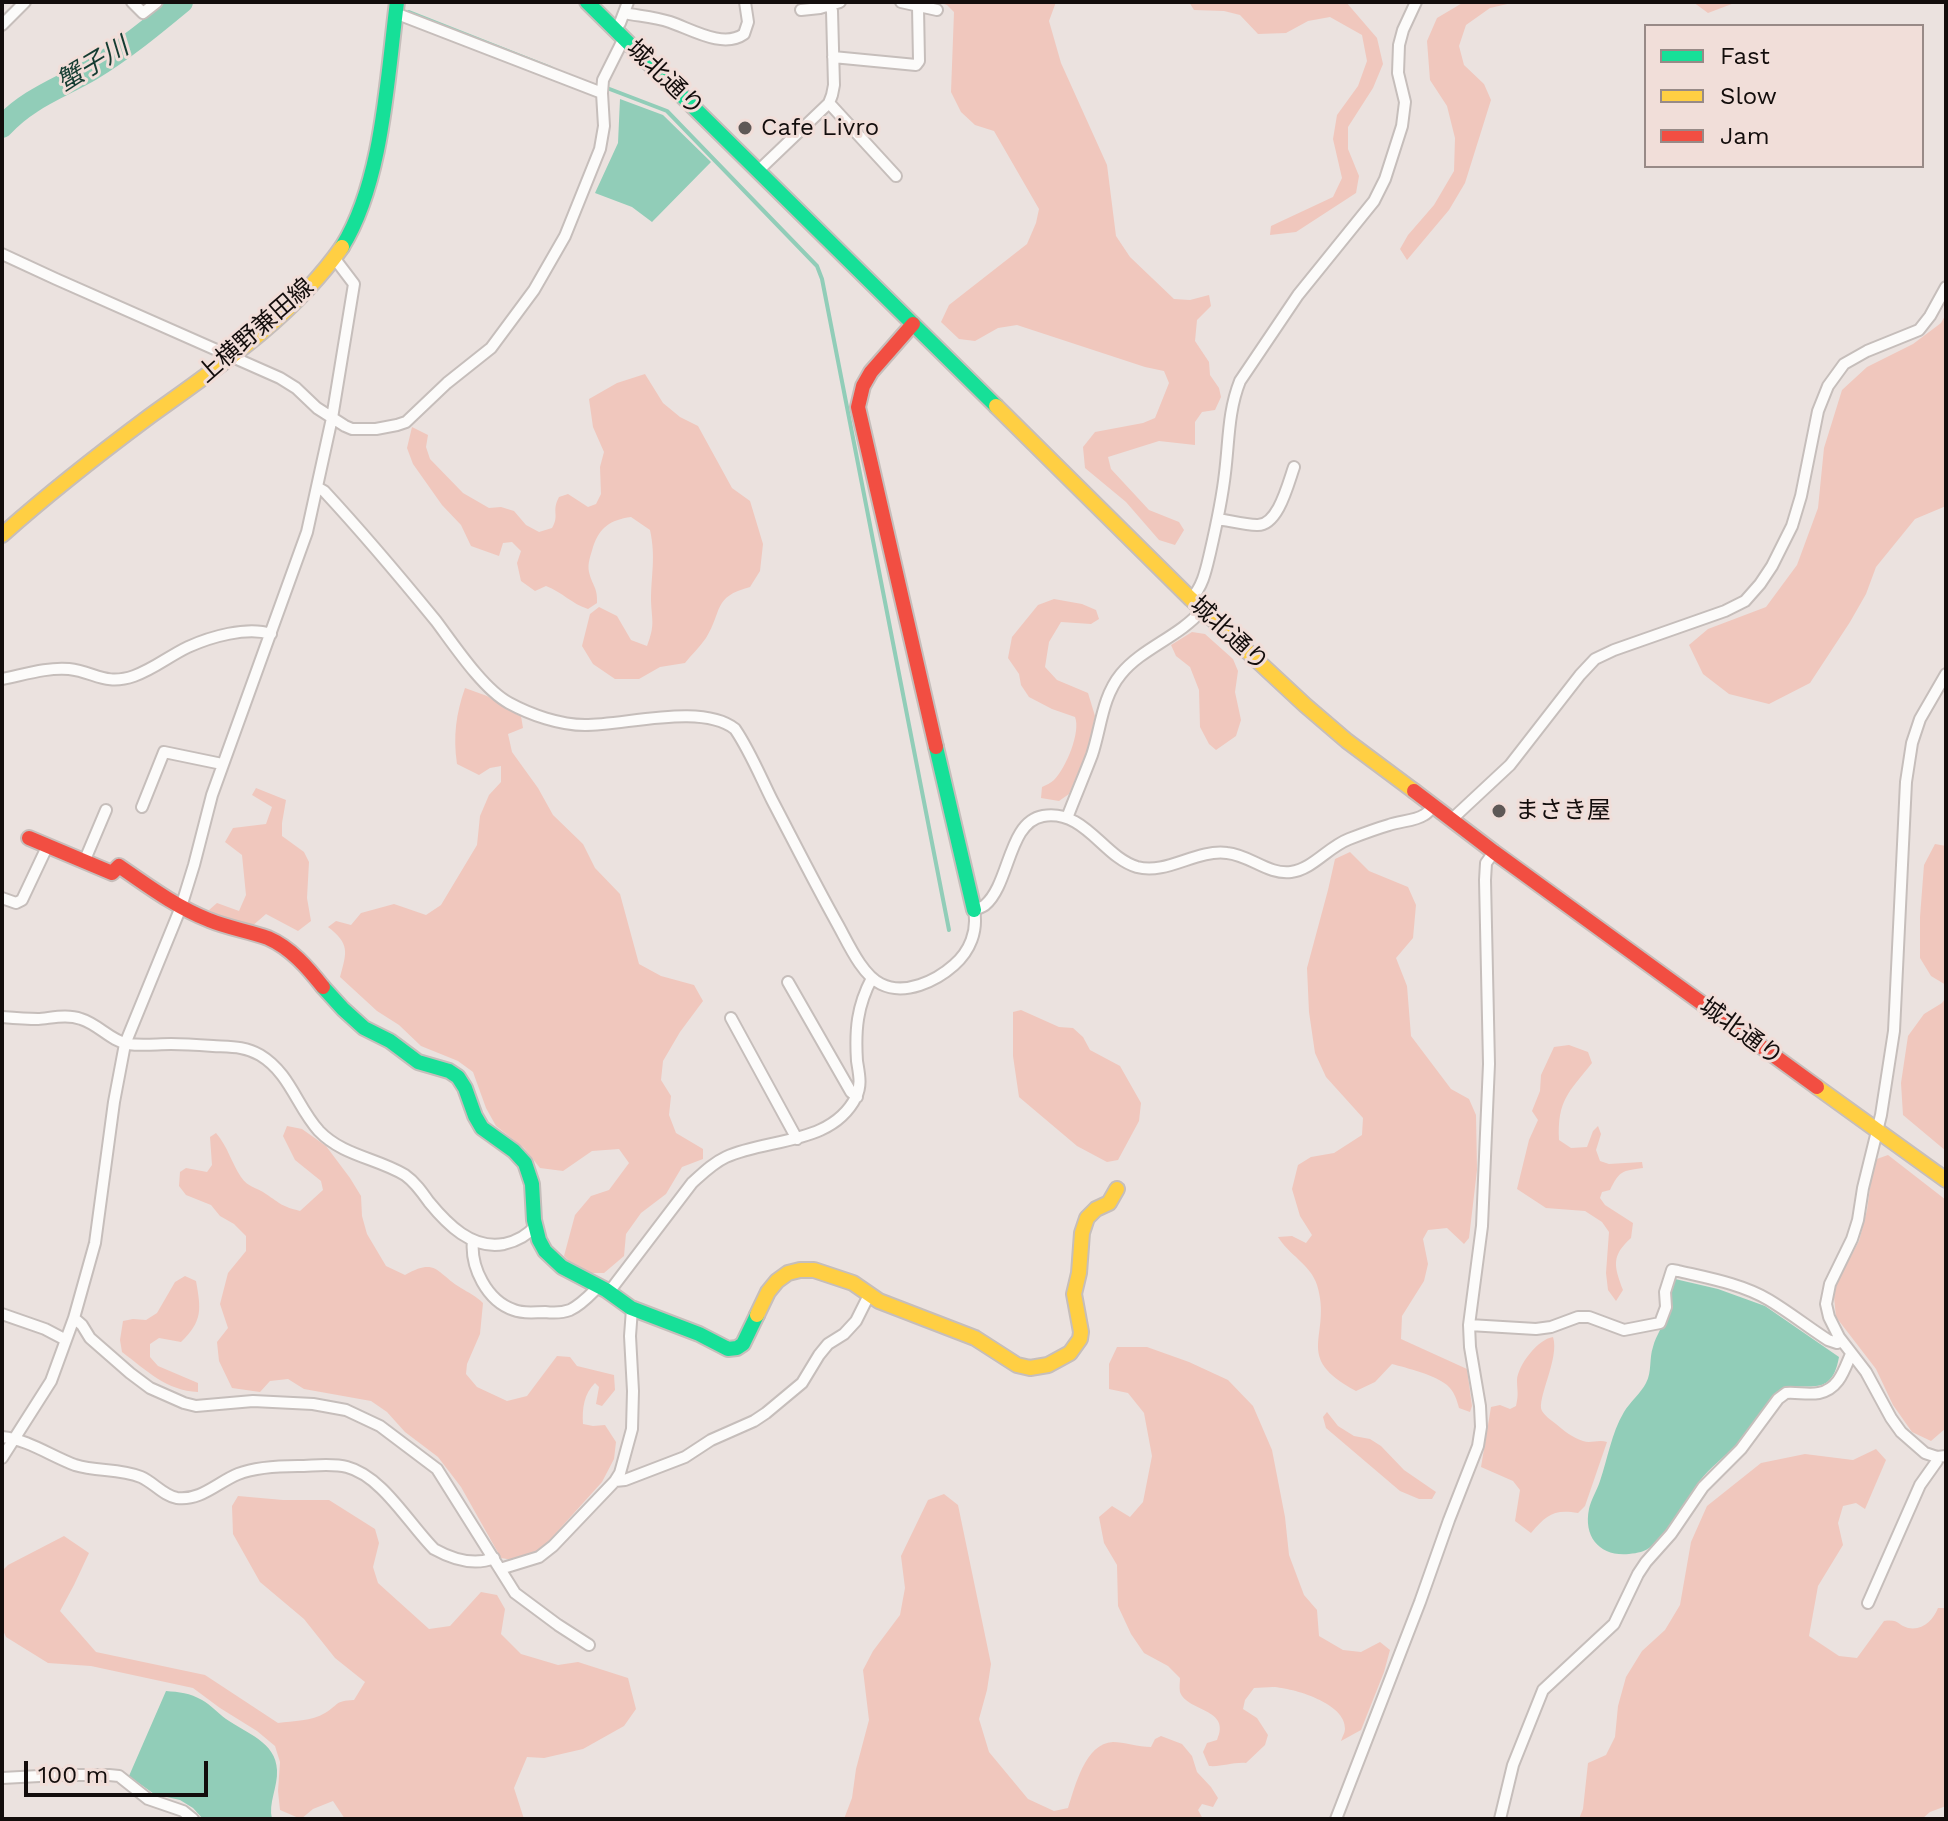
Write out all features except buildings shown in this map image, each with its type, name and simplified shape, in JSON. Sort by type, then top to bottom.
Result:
[{"type":"street","points":[[2,25],[25,2]]},
{"type":"street","points":[[132,2],[143,13],[157,2]]},
{"type":"street","name":"城北通り","points":[[587,2],[1202,610],[1337,732],[1494,852],[1946,1180]]},
{"type":"street","points":[[2,254],[280,378],[317,408],[352,429],[376,429],[406,422],[447,383],[491,348],[534,290],[565,236],[602,139],[603,80],[628,2]]},
{"type":"street","points":[[624,13],[729,39],[744,34],[748,22],[745,2]]},
{"type":"street","points":[[901,2],[937,10]]},
{"type":"street","points":[[1191,599],[1203,579],[1218,519],[1230,417],[1240,381],[1298,295],[1374,201],[1385,179],[1402,126],[1405,102],[1398,73],[1399,45],[1416,2]]},
{"type":"street","points":[[759,170],[829,103],[832,95],[834,4],[801,10]]},
{"type":"street","points":[[396,7],[402,14],[602,93]]},
{"type":"street","name":"上横野兼田線","points":[[2,535],[121,438],[230,358],[288,309],[335,259],[354,224],[377,148],[396,7]]},
{"type":"street","points":[[833,57],[916,65],[919,61],[918,7]]},
{"type":"street","points":[[829,103],[896,176]]},
{"type":"street","points":[[2,1458],[8,1437],[51,1381],[74,1318],[95,1243],[125,1044],[181,907],[222,764],[307,532],[332,418],[354,284],[335,259]]},
{"type":"street","points":[[1451,820],[1510,765],[1595,659],[1745,601],[1772,566],[1792,526],[1818,411],[1828,386],[1844,364],[1919,330],[1946,287]]},
{"type":"street","points":[[317,487],[371,541],[475,671],[496,695],[508,703],[558,721],[585,725],[695,717],[716,719],[735,729],[851,949],[872,978],[890,987],[922,984],[955,964],[973,938],[976,922],[858,407],[863,386],[871,372],[913,324]]},
{"type":"street","points":[[1218,519],[1259,526],[1268,524],[1274,517],[1294,467]]},
{"type":"street","points":[[1067,818],[1092,755],[1111,688],[1134,661],[1174,635],[1202,610]]},
{"type":"street","points":[[2,679],[65,669],[118,680],[155,668],[187,647],[213,639],[250,632],[271,634]]},
{"type":"street","points":[[1942,1457],[1925,1453],[1901,1432],[1866,1372],[1842,1341],[1829,1317],[1826,1304],[1830,1284],[1858,1220],[1878,1130],[1894,1031],[1906,782],[1912,743],[1920,719],[1946,674]]},
{"type":"street","points":[[142,807],[164,752],[222,764]]},
{"type":"street","points":[[974,910],[985,906],[995,892],[1024,828],[1042,816],[1067,818],[1084,827],[1121,858],[1141,868],[1166,866],[1202,854],[1227,853],[1280,872],[1294,872],[1311,864],[1339,843],[1421,817],[1433,806]]},
{"type":"street","points":[[84,862],[106,810]]},
{"type":"street","points":[[29,838],[112,873],[119,866],[181,907],[232,929],[268,938],[283,947],[365,1028],[389,1040],[410,1058],[459,1078],[475,1119],[482,1128],[514,1150],[529,1169],[538,1238],[545,1252],[557,1264],[604,1289],[632,1309],[731,1350],[737,1349],[748,1337],[768,1290],[794,1270],[807,1269],[838,1277],[862,1287],[869,1295],[888,1305],[977,1338],[1020,1366],[1033,1368],[1049,1365],[1064,1358],[1080,1343],[1082,1333],[1074,1291],[1079,1275],[1083,1230],[1091,1212],[1112,1200],[1117,1189]]},
{"type":"street","points":[[2,898],[16,903],[22,900],[47,847]]},
{"type":"street","points":[[1336,1819],[1478,1446],[1480,1406],[1469,1325],[1482,1226],[1486,1157],[1489,1050],[1485,880],[1486,863],[1494,852]]},
{"type":"street","points":[[473,1240],[474,1267],[480,1279],[493,1295],[516,1311],[558,1313],[571,1309],[604,1289],[708,1167],[751,1149],[797,1139],[836,1121],[848,1110],[860,1086],[857,1014],[872,978]]},
{"type":"street","points":[[788,982],[851,1092],[857,1097]]},
{"type":"street","points":[[2,1017],[80,1018],[125,1044],[243,1048],[260,1055],[284,1076],[310,1119],[334,1144],[410,1179],[451,1226],[465,1237],[484,1244],[507,1244],[528,1234],[535,1226]]},
{"type":"street","points":[[731,1018],[797,1139]]},
{"type":"street","points":[[1469,1325],[1536,1329],[1578,1317],[1589,1317],[1624,1330],[1660,1323],[1672,1270],[1756,1294],[1828,1340],[1842,1341]]},
{"type":"street","points":[[615,1481],[685,1457],[766,1413],[802,1383],[828,1344],[844,1334],[856,1321],[869,1295]]},
{"type":"street","points":[[500,1569],[539,1557],[553,1546],[620,1473],[632,1429],[632,1309]]},
{"type":"street","points":[[2,1314],[66,1340]]},
{"type":"street","points":[[74,1318],[90,1338],[130,1373],[150,1388],[184,1403],[196,1406],[253,1401],[313,1404],[346,1410],[380,1426],[437,1469],[515,1593],[589,1645]]},
{"type":"street","points":[[1500,1819],[1513,1765],[1543,1690],[1614,1624],[1646,1562],[1671,1534],[1703,1487],[1741,1449],[1778,1399],[1786,1393],[1819,1393],[1831,1388],[1838,1382],[1851,1354]]},
{"type":"street","points":[[8,1437],[75,1465],[129,1473],[153,1483],[174,1498],[200,1495],[246,1471],[289,1466],[346,1467],[376,1482],[434,1549],[446,1556],[482,1563],[494,1558]]},
{"type":"street","points":[[1868,1603],[1920,1485],[1942,1457]]},
{"type":"street","points":[[2,1778],[119,1776],[148,1799],[171,1805],[193,1819]]},
{"type":"shaded area","points":[[938,2],[1056,2],[1049,21],[1061,63],[1107,165],[1116,236],[1130,257],[1174,299],[1190,300],[1209,295],[1211,306],[1197,320],[1195,341],[1209,362],[1210,375],[1221,397],[1215,410],[1202,412],[1195,422],[1195,445],[1159,441],[1108,457],[1111,469],[1149,510],[1179,522],[1184,530],[1175,545],[1159,540],[1126,502],[1085,468],[1083,447],[1095,432],[1155,418],[1169,383],[1164,371],[1017,325],[998,328],[975,341],[959,339],[941,322],[949,305],[1027,244],[1039,209],[994,131],[975,125],[961,112],[951,92],[954,12]]},
{"type":"shaded area","points":[[1189,2],[1346,2],[1377,38],[1383,64],[1373,88],[1348,127],[1348,149],[1359,176],[1356,193],[1296,232],[1270,235],[1271,226],[1333,197],[1342,178],[1333,139],[1337,115],[1358,86],[1367,61],[1362,35],[1330,17],[1308,21],[1286,33],[1258,34],[1240,15],[1194,10]]},
{"type":"shaded area","points":[[1464,2],[1516,2],[1490,8],[1466,25],[1459,46],[1464,65],[1484,84],[1491,100],[1465,183],[1449,210],[1407,260],[1400,249],[1434,205],[1454,171],[1455,138],[1447,106],[1430,80],[1427,41],[1437,18]]},
{"type":"shaded area","points":[[1693,2],[1737,2],[1708,13]]},
{"type":"shaded area","points":[[620,99],[663,115],[711,162],[652,222],[632,207],[595,193],[618,143]]},
{"type":"shaded area","points":[[1946,314],[1946,506],[1915,519],[1876,567],[1866,594],[1810,683],[1769,704],[1729,694],[1703,674],[1689,645],[1708,629],[1766,607],[1797,565],[1818,508],[1824,448],[1842,390],[1867,367],[1913,344],[1941,323]]},
{"type":"shaded area","points":[[645,374],[663,403],[698,426],[732,488],[750,501],[763,544],[760,571],[750,587],[724,600],[706,638],[685,663],[660,667],[639,679],[615,679],[593,664],[582,646],[590,614],[599,607],[617,616],[631,640],[647,646],[652,624],[653,558],[650,530],[631,517],[617,520],[599,534],[588,565],[597,603],[588,609],[546,586],[535,591],[521,581],[517,563],[521,551],[512,542],[503,543],[499,556],[471,546],[461,525],[442,505],[413,464],[407,448],[412,427],[428,435],[426,447],[430,459],[463,493],[489,508],[501,507],[514,511],[526,525],[539,532],[552,528],[559,497],[568,494],[588,507],[596,504],[601,494],[600,467],[604,452],[593,427],[589,399],[617,383]]},
{"type":"shaded area","points":[[1054,599],[1096,610],[1099,619],[1091,624],[1061,622],[1049,642],[1045,667],[1057,680],[1088,693],[1095,716],[1088,750],[1069,794],[1059,801],[1041,798],[1042,787],[1054,780],[1068,759],[1076,731],[1075,717],[1029,697],[1008,658],[1012,637],[1038,605]]},
{"type":"shaded area","points":[[1192,632],[1205,634],[1233,659],[1238,671],[1235,692],[1241,720],[1236,736],[1216,750],[1200,727],[1199,690],[1190,667],[1176,656],[1171,645]]},
{"type":"shaded area","points":[[465,688],[487,696],[521,716],[523,728],[508,734],[512,752],[553,815],[583,844],[595,868],[620,894],[639,964],[661,976],[694,985],[703,1001],[663,1061],[661,1080],[671,1096],[669,1115],[676,1133],[703,1149],[703,1159],[682,1167],[666,1194],[641,1213],[626,1234],[624,1256],[604,1273],[580,1273],[564,1256],[575,1215],[591,1196],[609,1190],[629,1163],[619,1149],[592,1151],[563,1171],[540,1168],[524,1148],[496,1126],[473,1072],[458,1061],[421,1046],[340,977],[345,949],[340,938],[328,927],[336,921],[351,925],[361,913],[394,904],[426,915],[441,905],[477,845],[480,816],[489,795],[501,782],[501,766],[479,775],[457,764],[456,725]]},
{"type":"shaded area","points":[[256,788],[286,800],[282,836],[304,852],[309,862],[307,898],[311,921],[298,931],[266,914],[251,927],[224,921],[209,910],[217,903],[239,911],[246,895],[242,855],[225,842],[233,828],[266,824],[272,807],[252,795]]},
{"type":"shaded area","points":[[1935,844],[1946,846],[1946,985],[1931,976],[1920,958],[1924,865]]},
{"type":"shaded area","points":[[1350,852],[1369,871],[1408,887],[1416,905],[1413,938],[1396,958],[1407,986],[1411,1036],[1451,1089],[1469,1099],[1476,1115],[1477,1170],[1469,1238],[1464,1244],[1447,1228],[1428,1230],[1423,1239],[1428,1264],[1424,1281],[1402,1316],[1401,1339],[1467,1369],[1472,1406],[1470,1412],[1459,1408],[1452,1390],[1442,1381],[1392,1364],[1375,1382],[1356,1391],[1336,1379],[1319,1356],[1321,1303],[1317,1285],[1310,1271],[1278,1237],[1292,1236],[1306,1243],[1312,1235],[1300,1216],[1292,1189],[1298,1165],[1311,1157],[1334,1153],[1362,1135],[1363,1118],[1326,1077],[1315,1053],[1307,968],[1335,859]]},
{"type":"shaded area","points":[[1946,997],[1946,1151],[1903,1115],[1901,1083],[1908,1036],[1924,1014]]},
{"type":"shaded area","points":[[1021,1010],[1059,1027],[1073,1028],[1083,1037],[1090,1050],[1120,1066],[1141,1103],[1139,1121],[1118,1160],[1107,1162],[1077,1146],[1019,1097],[1013,1056],[1013,1012]]},
{"type":"shaded area","points":[[1569,1045],[1588,1052],[1592,1063],[1562,1106],[1559,1140],[1571,1148],[1587,1147],[1598,1126],[1601,1134],[1596,1150],[1600,1161],[1609,1164],[1642,1162],[1643,1168],[1622,1173],[1610,1190],[1602,1192],[1600,1198],[1605,1205],[1633,1223],[1631,1238],[1617,1256],[1616,1268],[1623,1290],[1616,1301],[1608,1290],[1609,1232],[1602,1222],[1585,1211],[1546,1208],[1517,1189],[1529,1140],[1538,1120],[1532,1111],[1540,1091],[1541,1075],[1554,1047]]},
{"type":"shaded area","points":[[287,1126],[302,1129],[326,1146],[350,1178],[361,1196],[367,1234],[386,1266],[405,1275],[424,1267],[436,1269],[483,1303],[480,1334],[466,1374],[477,1387],[507,1401],[527,1396],[557,1356],[570,1357],[577,1366],[614,1375],[615,1390],[602,1406],[596,1404],[599,1387],[595,1383],[591,1387],[584,1402],[583,1424],[605,1425],[616,1442],[614,1459],[602,1482],[538,1553],[513,1560],[501,1558],[461,1487],[438,1457],[371,1401],[304,1389],[288,1379],[270,1381],[260,1392],[232,1388],[219,1361],[217,1342],[228,1328],[220,1304],[228,1273],[246,1251],[246,1236],[211,1205],[186,1195],[179,1186],[180,1172],[186,1168],[207,1172],[212,1165],[210,1137],[216,1133],[244,1181],[289,1208],[300,1211],[323,1190],[321,1181],[295,1160],[283,1136]]},
{"type":"shaded area","points":[[1888,1155],[1946,1200],[1946,1428],[1931,1441],[1912,1432],[1893,1405],[1876,1369],[1836,1317],[1834,1297],[1837,1281],[1859,1241],[1874,1160]]},
{"type":"shaded area","points":[[185,1276],[196,1281],[197,1321],[181,1342],[159,1338],[150,1344],[150,1357],[158,1366],[198,1383],[198,1392],[176,1388],[157,1378],[122,1352],[120,1340],[123,1321],[146,1320],[157,1313],[175,1282]]},
{"type":"shaded area","points":[[1675,1279],[1718,1289],[1765,1306],[1839,1357],[1835,1373],[1828,1381],[1781,1391],[1771,1400],[1737,1444],[1703,1477],[1659,1540],[1644,1551],[1619,1554],[1596,1544],[1589,1529],[1589,1509],[1620,1420],[1648,1379],[1652,1351],[1666,1317]]},
{"type":"shaded area","points":[[1553,1337],[1553,1356],[1542,1398],[1542,1411],[1575,1438],[1586,1442],[1607,1442],[1585,1506],[1578,1513],[1551,1515],[1531,1533],[1515,1521],[1520,1490],[1513,1481],[1481,1467],[1491,1407],[1500,1405],[1510,1409],[1516,1406],[1521,1367],[1541,1342]]},
{"type":"shaded area","points":[[1117,1347],[1147,1347],[1189,1362],[1228,1380],[1253,1406],[1272,1450],[1289,1555],[1304,1595],[1317,1610],[1319,1636],[1343,1650],[1361,1652],[1380,1642],[1390,1650],[1361,1730],[1341,1741],[1345,1730],[1343,1720],[1328,1705],[1293,1690],[1254,1688],[1245,1700],[1243,1709],[1257,1718],[1268,1735],[1265,1745],[1246,1763],[1209,1766],[1203,1752],[1207,1743],[1217,1740],[1219,1722],[1184,1698],[1180,1692],[1180,1678],[1168,1666],[1144,1653],[1131,1634],[1118,1606],[1117,1565],[1104,1543],[1099,1517],[1112,1506],[1130,1517],[1143,1502],[1152,1456],[1144,1413],[1128,1393],[1109,1389],[1109,1364]]},
{"type":"shaded area","points":[[1327,1412],[1338,1426],[1381,1446],[1404,1470],[1436,1492],[1432,1499],[1419,1499],[1400,1491],[1326,1428],[1323,1417]]},
{"type":"shaded area","points":[[1876,1449],[1886,1460],[1865,1509],[1856,1503],[1843,1506],[1838,1523],[1843,1545],[1818,1586],[1809,1636],[1839,1656],[1857,1658],[1884,1621],[1918,1628],[1930,1620],[1938,1608],[1946,1608],[1946,1806],[1922,1819],[1579,1819],[1588,1763],[1606,1755],[1615,1737],[1618,1706],[1626,1677],[1642,1651],[1665,1630],[1680,1605],[1691,1542],[1707,1506],[1761,1463],[1805,1454],[1853,1460]]},
{"type":"shaded area","points":[[944,1494],[958,1505],[991,1664],[979,1719],[989,1752],[1028,1799],[1054,1811],[1068,1808],[1088,1758],[1103,1744],[1113,1742],[1151,1747],[1155,1739],[1161,1736],[1182,1744],[1192,1756],[1197,1772],[1218,1798],[1213,1807],[1202,1804],[1198,1810],[1203,1819],[844,1819],[852,1798],[869,1720],[863,1670],[900,1615],[905,1588],[901,1556],[928,1500]]},
{"type":"shaded area","points":[[238,1496],[329,1500],[375,1529],[379,1543],[373,1567],[378,1583],[429,1629],[450,1626],[481,1592],[497,1595],[505,1609],[501,1634],[521,1654],[558,1665],[578,1662],[628,1678],[636,1709],[624,1726],[583,1749],[544,1758],[527,1757],[514,1788],[524,1819],[345,1819],[333,1801],[313,1809],[301,1819],[280,1810],[280,1762],[275,1746],[193,1688],[91,1666],[48,1663],[6,1637],[2,1628],[2,1571],[64,1536],[89,1553],[60,1611],[96,1652],[205,1675],[278,1723],[314,1718],[340,1702],[354,1700],[365,1682],[335,1658],[304,1619],[260,1582],[233,1534],[232,1506]]},
{"type":"shaded area","points":[[166,1691],[189,1694],[202,1700],[266,1745],[277,1770],[272,1819],[203,1819],[180,1800],[154,1794],[129,1776]]},
{"type":"waterway","name":"蟹子川","points":[[2,127],[33,101],[115,54],[182,2]]},
{"type":"waterway","points":[[409,12],[551,68]]},
{"type":"waterway","points":[[607,88],[667,111],[817,266],[949,930]]},
{"type":"traffic: fast","points":[[342,247],[356,221],[375,161],[397,2]]},
{"type":"traffic: fast","points":[[587,2],[996,406]]},
{"type":"traffic: fast","points":[[936,747],[974,910]]},
{"type":"traffic: fast","points":[[323,987],[364,1028],[390,1041],[418,1062],[449,1071],[458,1077],[482,1128],[525,1163],[532,1184],[534,1220],[539,1240],[545,1251],[562,1267],[606,1290],[631,1308],[699,1334],[728,1349],[743,1344],[757,1315]]},
{"type":"traffic: slow","points":[[2,535],[93,459],[278,318],[342,247]]},
{"type":"traffic: slow","points":[[996,406],[1191,599],[1305,705],[1414,791]]},
{"type":"traffic: slow","points":[[1817,1087],[1946,1180]]},
{"type":"traffic: slow","points":[[757,1315],[777,1281],[788,1273],[814,1270],[853,1283],[879,1301],[975,1338],[1017,1365],[1030,1368],[1048,1365],[1070,1353],[1080,1339],[1074,1294],[1082,1233],[1087,1218],[1109,1203],[1117,1189]]},
{"type":"traffic: jam","points":[[913,324],[871,372],[863,386],[858,407],[936,747]]},
{"type":"traffic: jam","points":[[1414,791],[1817,1087]]},
{"type":"traffic: jam","points":[[29,838],[112,873],[119,866],[162,896],[197,915],[276,942],[298,959],[323,987]]},
{"type":"place","name":"Cafe Livro","points":[[745,128]]},
{"type":"place","name":"まさき屋","points":[[1499,811]]}]
